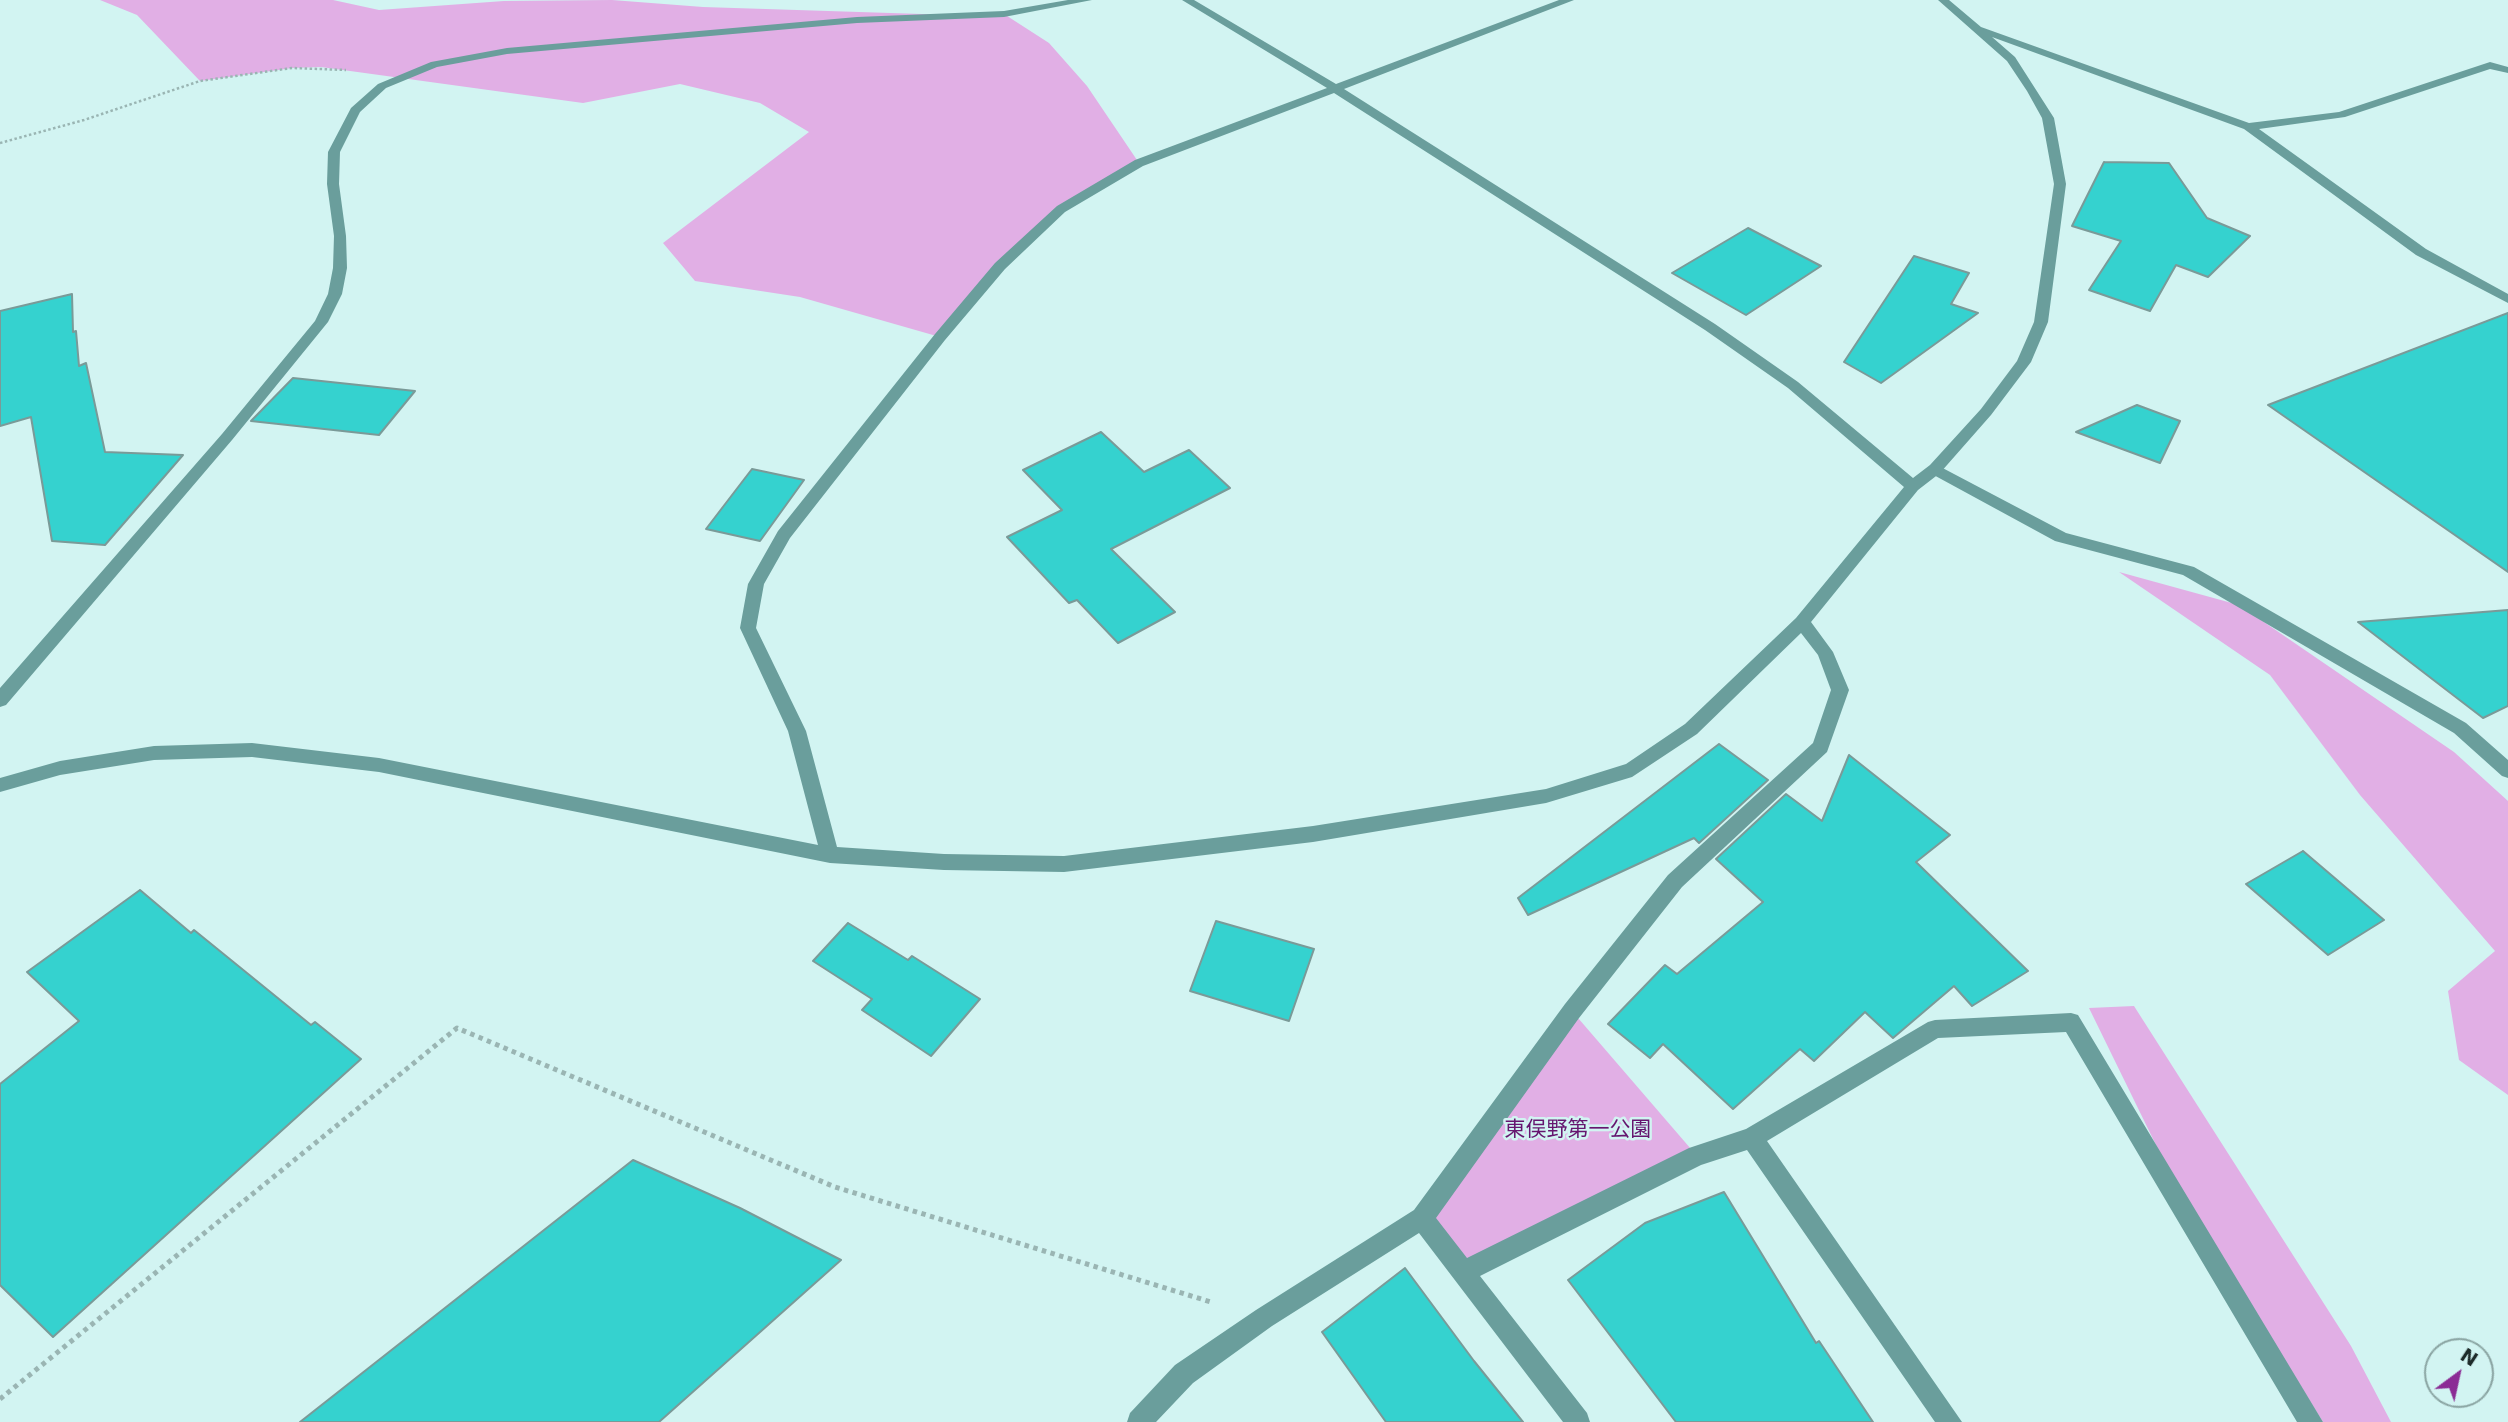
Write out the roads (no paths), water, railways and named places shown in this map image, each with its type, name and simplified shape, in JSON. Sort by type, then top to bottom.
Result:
[{"type":"street","points":[[0,700],[227,437],[321,322],[335,294],[340,268],[340,236],[333,184],[334,152],[355,110],[382,86],[435,64],[507,51],[892,14],[1004,14],[1087,0]]},
{"type":"street","points":[[1187,0],[1333,88],[1710,327],[1793,385],[1913,486]]},
{"type":"street","points":[[831,855],[797,731],[748,628],[756,584],[785,535],[965,306],[1000,266],[1061,209],[1139,163],[1569,0]]},
{"type":"street","points":[[0,785],[60,768],[154,752],[252,750],[379,765],[831,855],[944,862],[1064,864],[1313,834],[1546,796],[1632,771],[1691,729],[1802,622],[1913,486],[1935,469],[1986,412],[2024,362],[2033,342],[2041,322],[2060,184],[2048,118],[2033,90],[2011,59],[1943,0]]},
{"type":"street","points":[[1975,26],[2092,72],[2248,127],[2421,252],[2508,299]]},
{"type":"street","points":[[2248,127],[2341,115],[2490,65],[2508,70]]},
{"type":"street","points":[[1935,469],[2062,537],[2188,571],[2460,728],[2508,771]]},
{"type":"street","points":[[1139,1422],[1184,1374],[1264,1318],[1422,1219],[1572,1011],[1675,881],[1821,747],[1840,690],[1825,652],[1802,622]]},
{"type":"street","points":[[1465,1271],[1697,1156],[1752,1138],[1935,1029],[2071,1022],[2311,1422]]},
{"type":"street","points":[[1752,1138],[1950,1422]]},
{"type":"street","points":[[1422,1219],[1465,1271],[1578,1422]]},
{"type":"park label","name":"東俣野第一公園","points":[[1578,1131]]}]
